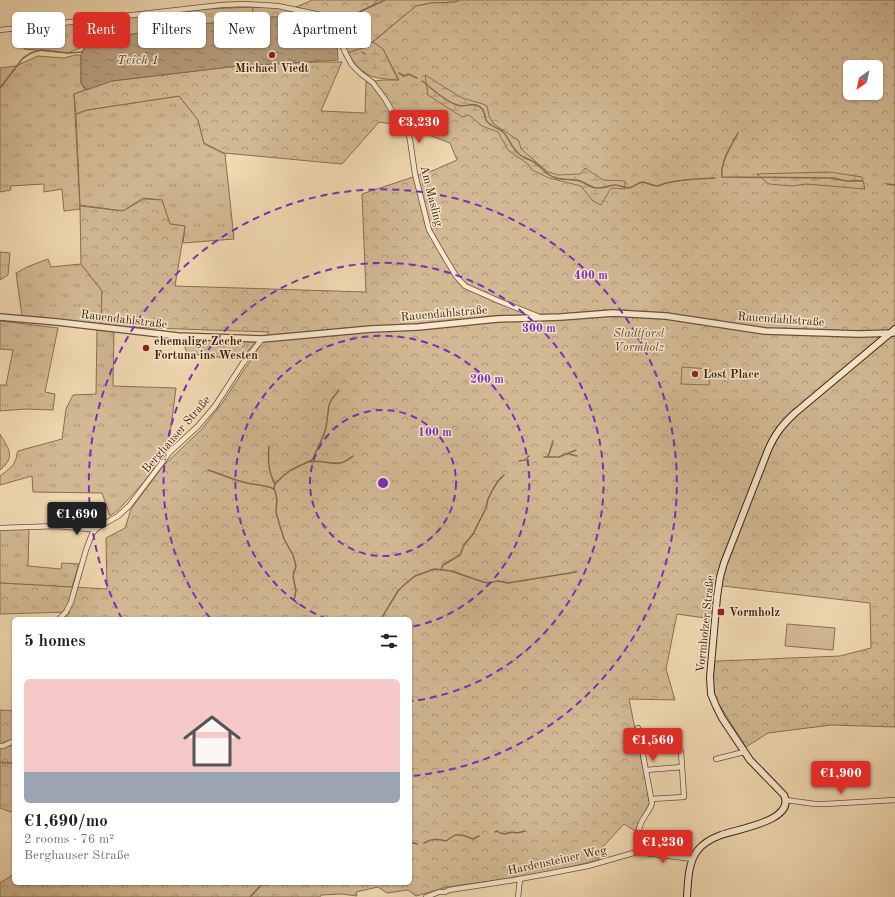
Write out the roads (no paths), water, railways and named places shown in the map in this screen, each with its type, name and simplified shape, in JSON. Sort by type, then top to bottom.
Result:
[{"type":"main road","name":"Vormholzer Straße","points":[[786,800],[779,789],[758,769],[744,752],[716,706],[711,694],[711,663],[720,577],[724,563],[771,442],[783,424],[894,331]]},
{"type":"main road","points":[[687,897],[689,874],[693,859],[697,850],[703,844],[722,835],[763,823],[776,816],[784,807],[786,800]]},
{"type":"street","name":"Am Masling","points":[[0,30],[205,7],[236,5],[278,6],[325,16],[332,21],[352,65],[374,83],[396,118],[408,132],[415,174],[429,230],[456,276],[465,286],[541,318]]},
{"type":"street","name":"Rauendahlstraße","points":[[0,317],[178,336],[262,339],[371,329],[418,327],[497,319],[601,314],[641,314],[666,316],[765,331],[859,334],[894,331]]},
{"type":"street","name":"Berghauser Straße","points":[[97,528],[118,516],[129,506],[170,452],[195,430],[211,411],[243,363],[262,339]]},
{"type":"street","points":[[0,528],[58,526],[88,529],[97,528]]},
{"type":"street","points":[[61,617],[66,612],[71,602],[89,541],[97,528]]},
{"type":"street","points":[[637,852],[639,827],[652,803],[638,728]]},
{"type":"street","points":[[0,746],[12,742]]},
{"type":"street","points":[[651,799],[684,797],[681,752]]},
{"type":"street","points":[[716,759],[744,752]]},
{"type":"street","points":[[646,770],[682,767]]},
{"type":"street","points":[[786,800],[825,804],[895,800]]},
{"type":"street","name":"Hardensteiner Weg","points":[[426,897],[439,892],[444,895],[448,890],[520,879],[588,866],[637,852],[693,859]]},
{"type":"street","points":[[518,897],[520,879]]},
{"type":"water","name":"Teich 1","points":[[270,17],[278,17],[278,48],[337,48],[338,60],[238,66],[112,81],[86,90],[81,83],[81,55],[84,48],[130,48],[130,35],[138,33],[138,48],[206,48],[206,24],[214,23],[214,48],[270,48]]},
{"type":"waterway","points":[[359,12],[385,0]]},
{"type":"waterway","points":[[0,88],[23,58],[31,53],[41,50],[68,53],[83,52]]},
{"type":"waterway","points":[[399,73],[404,76],[408,74],[417,78]]},
{"type":"waterway","points":[[422,81],[443,98],[452,103],[460,106],[477,105],[482,108],[487,122],[503,132],[516,152],[535,163],[552,177],[580,181],[599,188],[615,185],[629,188],[643,182],[658,186],[665,183],[691,179],[715,178]]},
{"type":"waterway","points":[[738,133],[724,160],[722,177],[832,178],[847,181],[862,181]]},
{"type":"waterway","points":[[887,184],[895,185]]},
{"type":"waterway","points":[[298,604],[294,600],[296,591],[293,576],[296,566],[293,555],[284,539],[279,523],[276,512],[277,499],[274,489],[275,484],[283,476],[291,470],[312,460],[326,428],[329,405],[339,390]]},
{"type":"waterway","points":[[547,457],[553,441]]},
{"type":"waterway","points":[[269,446],[269,466],[275,484]]},
{"type":"waterway","points":[[544,457],[559,457],[576,450]]},
{"type":"waterway","points":[[569,454],[577,456]]},
{"type":"waterway","points":[[310,462],[317,461],[341,463],[353,456]]},
{"type":"waterway","points":[[519,461],[525,460],[529,456]]},
{"type":"waterway","points":[[208,470],[242,482],[274,489]]},
{"type":"waterway","points":[[441,570],[443,565],[460,555],[464,545],[473,534],[486,508],[492,491],[504,475]]},
{"type":"waterway","points":[[382,617],[398,591],[404,585],[415,576],[434,569],[451,571],[488,583],[498,581],[508,583],[576,572]]},
{"type":"waterway","points":[[495,832],[497,831],[505,834],[525,831]]},
{"type":"waterway","points":[[424,843],[435,839],[446,841],[455,835],[462,835],[473,839],[479,836]]},
{"type":"waterway","points":[[412,843],[417,844]]},
{"type":"waterway","points":[[250,897],[261,885]]},
{"type":"place","name":"Michael Viedt","points":[[272,55]]},
{"type":"place","name":"ehemalige Zeche Fortuna ins Westen","points":[[146,348]]},
{"type":"place","name":"Lost Place","points":[[695,374]]},
{"type":"place","name":"Vormholz","points":[[721,612]]},
{"type":"park label","name":"Stadtforst Vormholz","points":[[639,340]]}]
